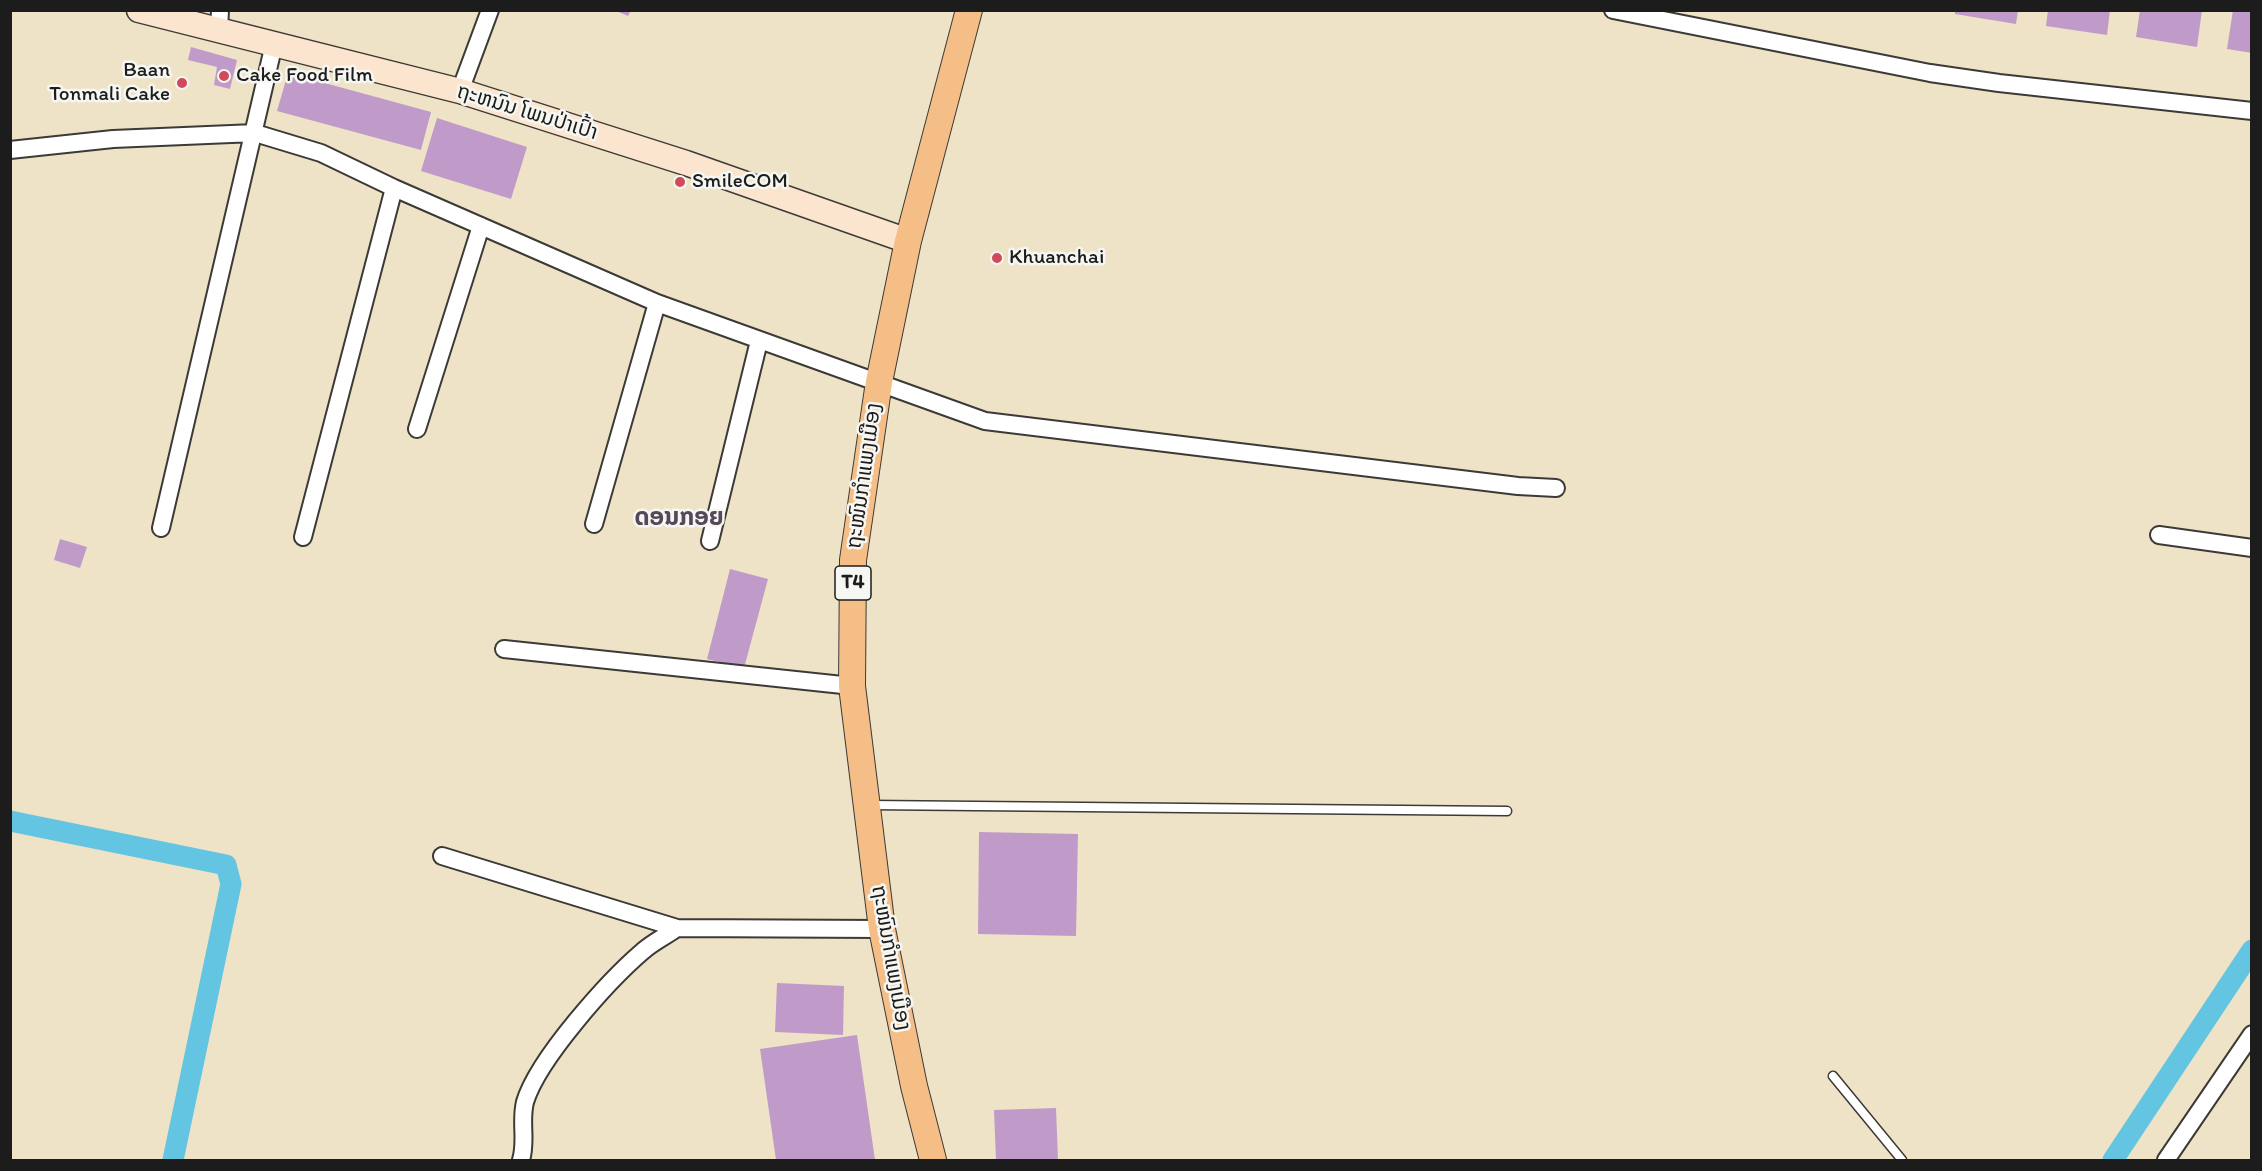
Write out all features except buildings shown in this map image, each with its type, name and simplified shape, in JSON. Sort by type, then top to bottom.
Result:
[{"type":"main road","name":"ຖະໜົນກຳແພງເມືອງ","points":[[933,1161],[914,1086],[882,929],[852,686],[853,560],[879,382],[908,240],[969,10]]},
{"type":"street","name":"ຖະຫນົນ ໂພນປ່າເປົ້າ","points":[[140,10],[220,20],[274,44],[460,91],[686,163],[908,240]]},
{"type":"street","points":[[460,91],[490,10]]},
{"type":"street","points":[[1613,10],[1930,73],[1999,83],[2252,111]]},
{"type":"street","points":[[161,528],[274,44]]},
{"type":"street","points":[[10,150],[113,139],[255,133],[321,153],[394,188],[657,303],[986,421],[1483,482],[1556,488]]},
{"type":"street","points":[[303,537],[394,188]]},
{"type":"street","points":[[417,429],[481,226]]},
{"type":"street","points":[[594,524],[657,303]]},
{"type":"street","points":[[710,541],[759,340]]},
{"type":"street","points":[[2159,535],[2252,548]]},
{"type":"street","points":[[504,649],[852,686]]},
{"type":"street","points":[[442,856],[677,928],[882,929]]},
{"type":"street","points":[[521,1161],[525,1150],[522,1116],[526,1099],[558,1045],[600,994],[643,951],[677,928]]},
{"type":"street","points":[[2166,1161],[2252,1034]]},
{"type":"lane","points":[[866,805],[1507,811]]},
{"type":"lane","points":[[1833,1076],[1902,1161]]},
{"type":"waterway","points":[[10,821],[226,865],[231,884],[173,1160]]},
{"type":"waterway","points":[[2113,1160],[2252,950]]},
{"type":"place","name":"Cake Food Film","points":[[224,76]]},
{"type":"place","name":"Baan Tonmali Cake","points":[[182,83]]},
{"type":"place","name":"SmileCOM","points":[[680,182]]},
{"type":"place","name":"Khuanchai","points":[[997,258]]},
{"type":"district","name":"ດອນກອຍ","points":[[679,519]]}]
